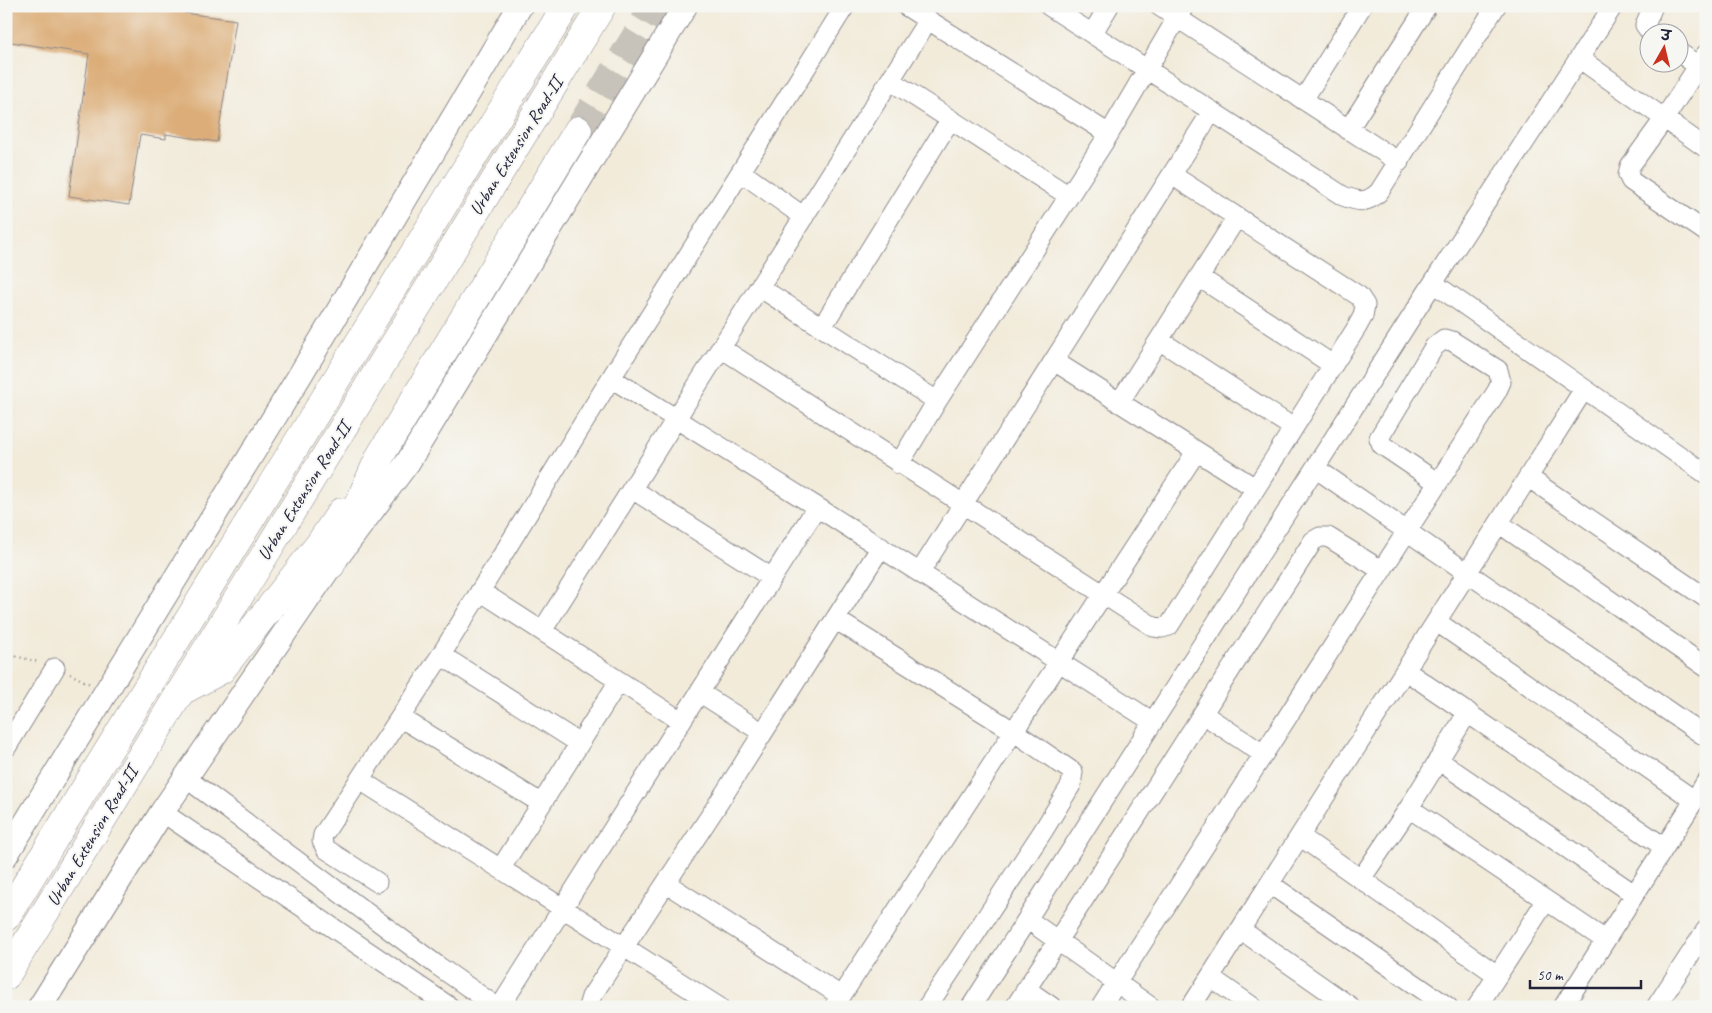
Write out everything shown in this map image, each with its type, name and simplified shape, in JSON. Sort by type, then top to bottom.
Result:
[{"type":"highway","name":"Urban Extension Road-II","points":[[6,916],[566,6]]},
{"type":"highway","name":"Urban Extension Road-II","points":[[6,976],[602,6]]},
{"type":"highway","points":[[180,692],[221,670],[318,546],[380,456],[578,130]]},
{"type":"highway","points":[[331,565],[380,456]]},
{"type":"main road","points":[[6,856],[293,385],[520,6]]},
{"type":"main road","points":[[40,1007],[162,812],[331,565],[408,462],[685,6]]},
{"type":"street","points":[[377,882],[326,849],[322,841],[323,835],[441,655],[611,378],[845,6]]},
{"type":"street","points":[[906,6],[1109,134]]},
{"type":"street","points":[[1049,6],[1343,196],[1360,202],[1370,200],[1379,192],[1496,6]]},
{"type":"street","points":[[1092,34],[1108,6]]},
{"type":"street","points":[[1159,6],[1180,12],[1303,100],[1398,162]]},
{"type":"street","points":[[1303,100],[1362,6]]},
{"type":"street","points":[[1348,130],[1427,6]]},
{"type":"street","points":[[971,1007],[1433,283],[1613,6]]},
{"type":"street","points":[[1646,22],[1653,6]]},
{"type":"street","points":[[898,464],[937,400],[1109,134],[1180,12]]},
{"type":"street","points":[[542,631],[928,20]]},
{"type":"street","points":[[1690,58],[1703,64],[1630,166],[1628,175],[1631,181],[1706,232]]},
{"type":"street","points":[[1580,59],[1706,148]]},
{"type":"street","points":[[891,81],[1069,196]]},
{"type":"street","points":[[920,572],[1212,111]]},
{"type":"street","points":[[822,327],[950,120]]},
{"type":"street","points":[[741,172],[804,217]]},
{"type":"street","points":[[721,348],[898,464],[1154,627],[1162,628],[1169,626],[1363,316],[1365,305],[1359,296],[1172,175]]},
{"type":"street","points":[[1119,403],[1237,217]]},
{"type":"street","points":[[1199,277],[1333,365]]},
{"type":"street","points":[[1433,283],[1706,474]]},
{"type":"street","points":[[759,287],[937,400]]},
{"type":"street","points":[[1101,1007],[1438,483],[1501,382],[1498,370],[1452,341],[1444,339],[1434,347],[1379,438],[1382,445],[1438,483]]},
{"type":"street","points":[[1159,340],[1292,427]]},
{"type":"street","points":[[1054,361],[1255,488]]},
{"type":"street","points":[[611,378],[881,547],[1153,722]]},
{"type":"street","points":[[1191,1007],[1301,837],[1584,389]]},
{"type":"street","points":[[667,884],[838,1001],[1196,452]]},
{"type":"street","points":[[1315,468],[1706,737]]},
{"type":"street","points":[[1529,478],[1706,598]]},
{"type":"street","points":[[632,488],[772,578]]},
{"type":"street","points":[[186,778],[438,966],[498,1007],[817,507]]},
{"type":"street","points":[[1500,524],[1706,667]]},
{"type":"street","points":[[1015,1007],[1313,541],[1320,537],[1328,537],[1381,570]]},
{"type":"street","points":[[588,1007],[591,997],[667,884],[881,547]]},
{"type":"street","points":[[480,591],[681,720]]},
{"type":"street","points":[[835,619],[1068,768],[1074,777],[1043,831],[927,1007]]},
{"type":"street","points":[[1437,622],[1694,800]]},
{"type":"street","points":[[441,655],[579,743]]},
{"type":"street","points":[[6,748],[55,668]]},
{"type":"street","points":[[1406,671],[1664,847]]},
{"type":"street","points":[[501,868],[619,680]]},
{"type":"street","points":[[699,692],[763,732]]},
{"type":"street","points":[[1360,879],[1409,808],[1468,712]]},
{"type":"street","points":[[1203,714],[1263,754]]},
{"type":"street","points":[[401,718],[541,803]]},
{"type":"street","points":[[1438,760],[1634,894]]},
{"type":"street","points":[[360,780],[719,1007]]},
{"type":"street","points":[[1563,1007],[1706,782]]},
{"type":"street","points":[[1409,808],[1545,902],[1605,940]]},
{"type":"street","points":[[162,812],[450,1007]]},
{"type":"street","points":[[1301,837],[1497,975]]},
{"type":"street","points":[[1270,884],[1448,1007]]},
{"type":"street","points":[[1477,1007],[1545,902]]},
{"type":"street","points":[[1027,920],[1152,1007]]},
{"type":"street","points":[[1241,930],[1351,1007]]},
{"type":"street","points":[[1656,1007],[1706,930]]},
{"type":"street","points":[[1210,977],[1253,1007]]},
{"type":"street","points":[[1026,989],[1052,1007]]},
{"type":"building","points":[[6,6],[164,6],[184,10],[184,13],[236,20],[217,142],[166,134],[166,139],[140,135],[129,205],[69,196],[89,54],[11,42],[11,36],[6,35]]},
{"type":"tunnel","points":[[578,130],[654,6]]}]
